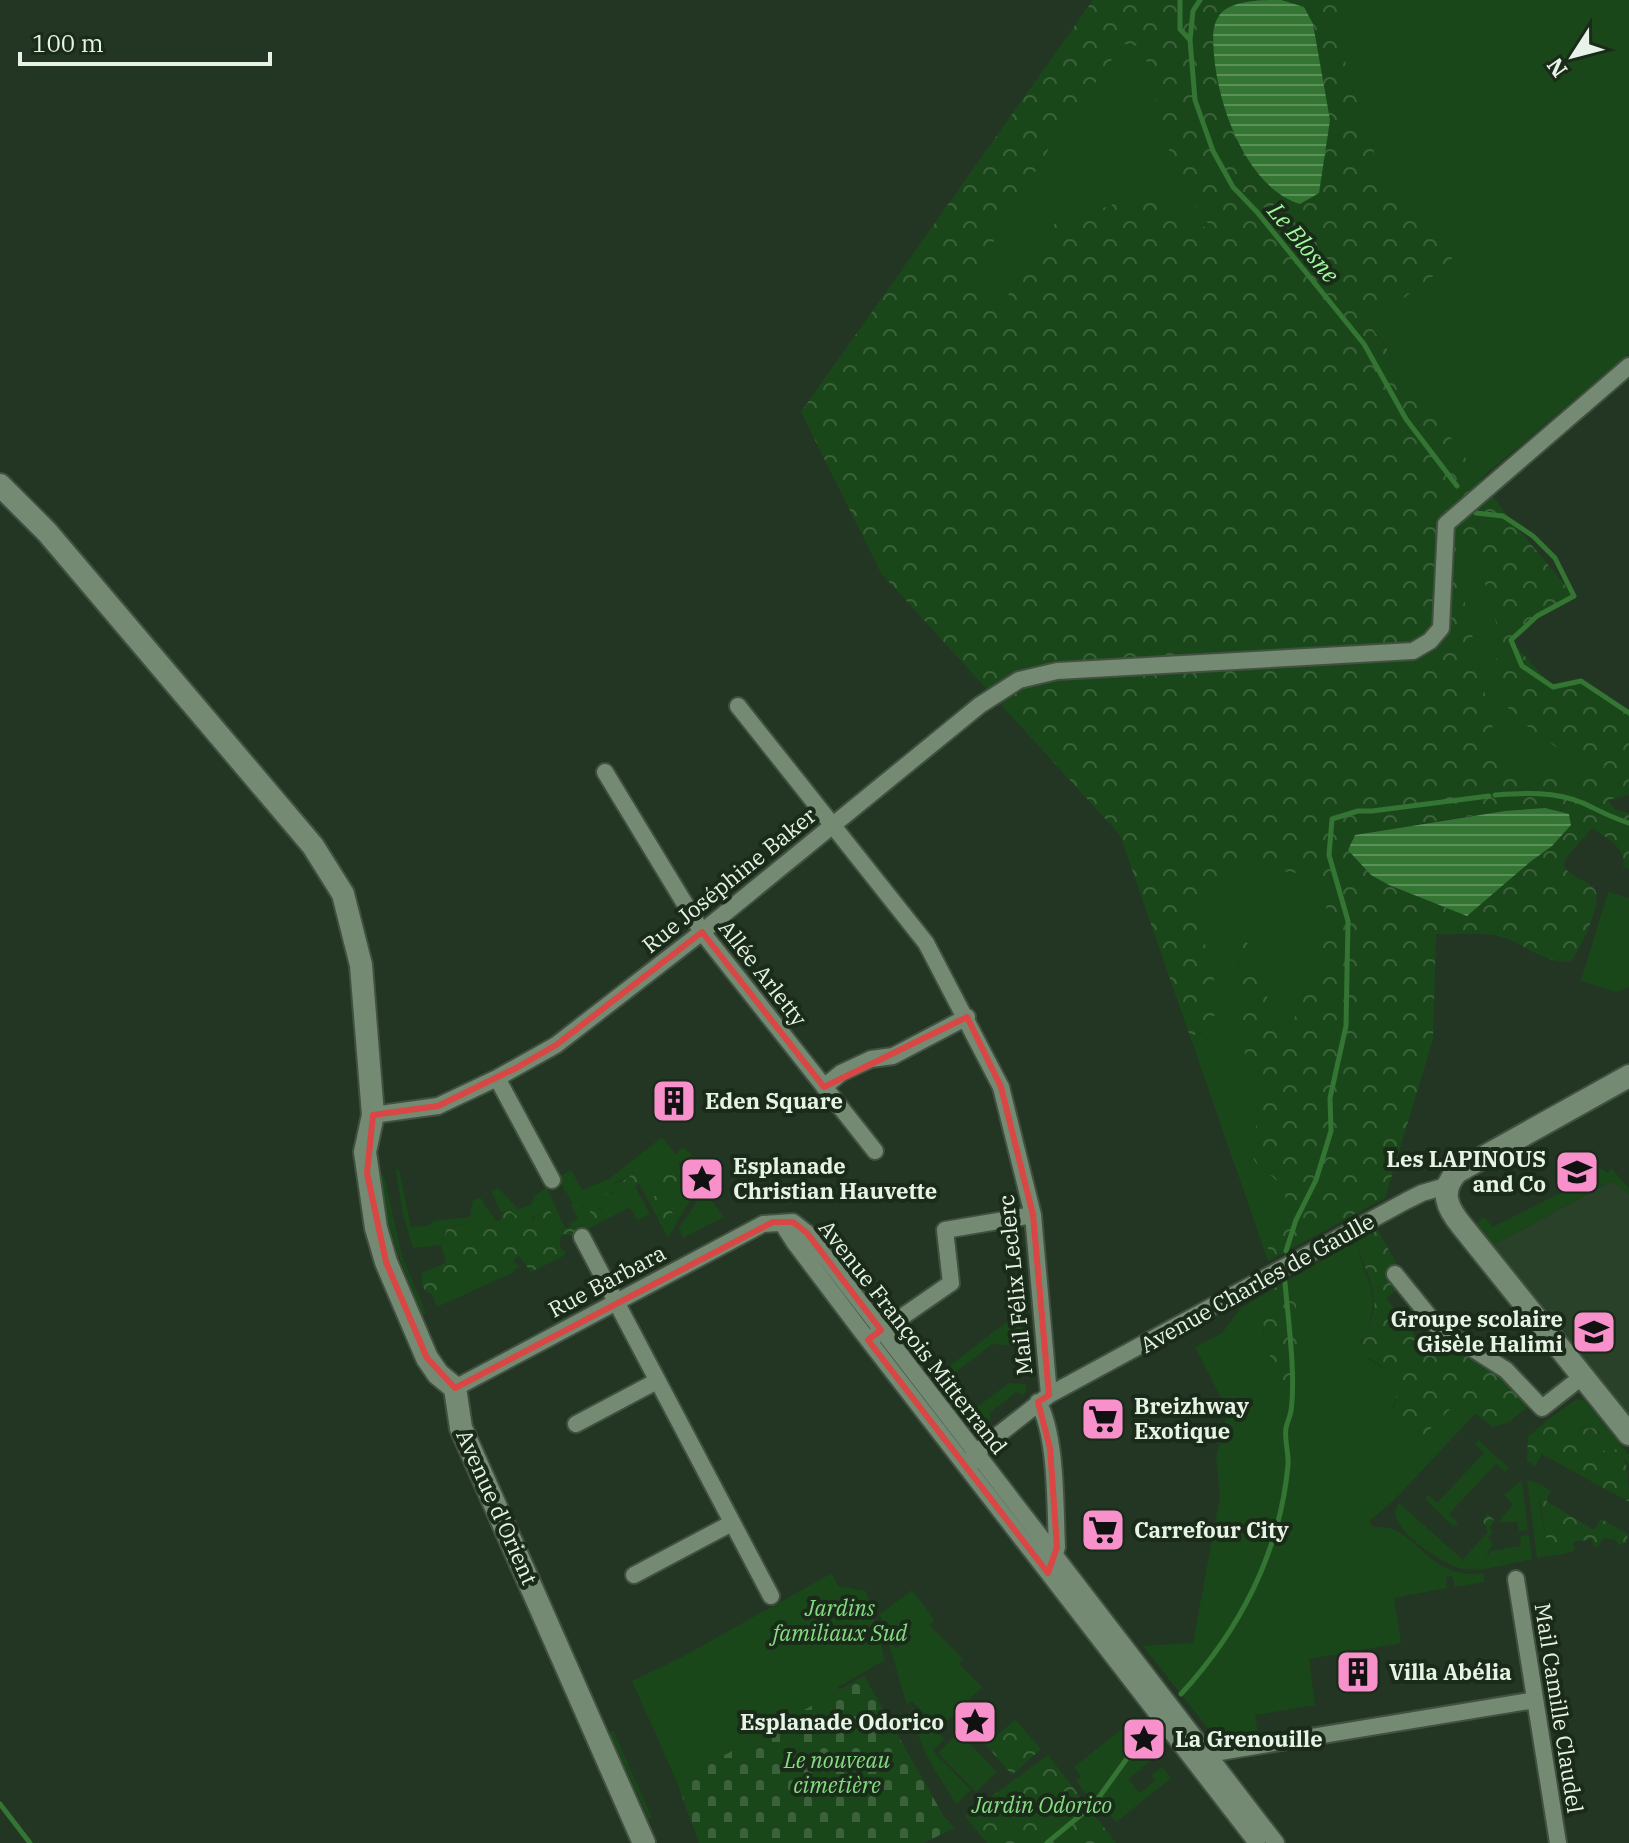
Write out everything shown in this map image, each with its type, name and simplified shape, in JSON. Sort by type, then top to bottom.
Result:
[{"type":"street","name":"Rue Joséphine Baker","points":[[373,1115],[438,1106],[556,1045],[702,932],[980,705],[1019,680],[1057,671],[1413,651],[1430,641],[1441,628],[1446,524],[1629,366]]},
{"type":"street","points":[[0,485],[47,532],[313,846],[343,894],[361,965],[373,1115],[365,1152],[376,1228],[386,1262],[427,1358],[438,1374],[455,1388]]},
{"type":"street","name":"Mail Félix Leclerc","points":[[738,706],[926,943],[1001,1087],[1033,1215],[1044,1398],[972,1461]]},
{"type":"street","name":"Allée Arletty","points":[[605,772],[702,932],[875,1151]]},
{"type":"street","points":[[824,1087],[851,1068],[871,1059],[893,1056],[967,1017]]},
{"type":"street","name":"Avenue Charles de Gaulle","points":[[1044,1398],[1406,1201],[1446,1186],[1457,1172],[1468,1165],[1629,1076]]},
{"type":"street","points":[[497,1078],[552,1180]]},
{"type":"street","points":[[1446,1186],[1445,1197],[1454,1216],[1629,1434]]},
{"type":"street","points":[[875,1335],[951,1283],[945,1230],[1033,1215]]},
{"type":"street","name":"Rue Barbara","points":[[455,1388],[763,1224],[782,1223]]},
{"type":"street","name":"Avenue François Mitterrand","points":[[782,1223],[794,1242],[875,1335],[972,1461],[1048,1573],[1204,1762],[1276,1843]]},
{"type":"street","points":[[582,1237],[771,1596]]},
{"type":"street","points":[[1395,1274],[1437,1326],[1506,1370],[1542,1408],[1583,1376]]},
{"type":"street","points":[[576,1424],[657,1381]]},
{"type":"street","name":"Avenue d'Orient","points":[[455,1388],[461,1428],[644,1843]]},
{"type":"street","points":[[1044,1398],[1056,1518],[1055,1556],[1048,1573]]},
{"type":"street","name":"Avenue François Mitterrand","points":[[972,1461],[1055,1556],[1204,1762],[1257,1843]]},
{"type":"street","points":[[634,1575],[732,1523]]},
{"type":"street","name":"Mail Camille Claudel","points":[[1516,1579],[1558,1843]]},
{"type":"street","points":[[1204,1762],[1214,1753],[1535,1700]]},
{"type":"highlighted area","points":[[702,932],[824,1087],[967,1017],[1001,1087],[1033,1215],[1049,1395],[1038,1402],[1050,1448],[1057,1547],[1048,1573],[868,1340],[881,1330],[807,1233],[793,1222],[773,1222],[455,1388],[427,1358],[386,1262],[367,1173],[373,1115],[438,1106],[516,1068],[556,1045]]},
{"type":"shaded area","points":[[1281,0],[1304,7],[1313,24],[1330,120],[1319,193],[1300,204],[1281,195],[1264,181],[1250,163],[1229,120],[1214,55],[1214,28],[1221,13],[1241,3]]},
{"type":"shaded area","points":[[1545,808],[1569,814],[1571,825],[1552,846],[1467,916],[1389,885],[1371,875],[1348,850],[1355,835],[1505,811]]},
{"type":"shaded area","name":"Groupe scolaire Gisèle Halimi","points":[[1612,1181],[1629,1194],[1629,1418],[1490,1247]]},
{"type":"green space","points":[[1093,0],[1339,0],[1339,36],[1350,81],[1380,170],[1397,204],[1451,243],[1452,262],[1369,324],[1505,513],[1574,596],[1537,616],[1511,641],[1553,687],[1581,681],[1629,713],[1629,795],[1608,800],[1615,810],[1629,813],[1629,869],[1623,867],[1622,855],[1615,844],[1592,828],[1565,859],[1564,867],[1592,887],[1597,896],[1589,927],[1570,962],[1541,956],[1499,936],[1436,934],[1433,1039],[1385,1198],[1268,1261],[1268,1236],[1285,1203],[1285,1190],[1259,1168],[1253,1158],[1259,1096],[1245,1057],[1238,938],[1255,947],[1271,1013],[1280,1028],[1293,1021],[1322,955],[1328,887],[1305,874],[1249,867],[1205,885],[1201,923],[1216,1004],[1213,1018],[1205,1029],[1190,1036],[1120,835],[881,573],[801,412]],"holes":[[[1123,44],[1143,47],[1177,181],[1220,240],[1156,187],[1088,214],[1059,217],[1001,306],[967,286],[1053,142]],[[1465,533],[1476,540],[1502,643],[1491,674],[1501,701],[1556,747],[1606,767],[1503,774],[1454,554]],[[1544,808],[1569,814],[1571,825],[1552,846],[1467,916],[1389,885],[1352,839],[1356,835]]]},
{"type":"green space","points":[[1339,0],[1629,0],[1629,354],[1480,479],[1369,323],[1452,262],[1451,243],[1397,204],[1380,170],[1350,81],[1339,36]]},
{"type":"green space","points":[[1123,44],[1144,47],[1177,181],[1223,243],[1155,187],[1088,214],[1059,217],[1001,306],[967,286],[1053,142]]},
{"type":"green space","points":[[1465,533],[1476,540],[1502,643],[1492,674],[1609,767],[1503,775],[1454,554]]},
{"type":"green space","points":[[1249,867],[1305,874],[1328,887],[1322,955],[1293,1021],[1280,1029],[1271,1013],[1255,947],[1238,939],[1245,1057],[1259,1096],[1253,1158],[1259,1168],[1285,1190],[1285,1203],[1268,1236],[1268,1261],[1190,1036],[1202,1033],[1217,1002],[1200,921],[1205,885]]},
{"type":"green space","points":[[1608,892],[1629,898],[1629,987],[1616,992],[1581,981]]},
{"type":"green space","points":[[662,1137],[675,1154],[683,1147],[692,1155],[678,1163],[678,1159],[650,1166],[578,1198],[584,1208],[603,1210],[596,1206],[595,1201],[609,1191],[616,1197],[626,1194],[634,1184],[650,1214],[638,1220],[630,1207],[577,1235],[576,1228],[568,1224],[578,1219],[571,1205],[573,1203],[557,1178],[571,1170],[582,1190],[609,1179]]},
{"type":"green space","points":[[670,1154],[676,1156],[680,1169],[685,1173],[681,1179],[661,1188],[658,1175],[652,1172],[647,1181],[637,1184],[625,1194],[616,1197],[612,1191],[595,1201],[604,1213],[598,1220],[591,1218],[590,1211],[578,1202],[584,1192],[623,1181],[637,1171],[661,1162]]},
{"type":"green space","points":[[684,1166],[699,1185],[695,1190],[684,1179],[694,1194],[677,1222],[663,1194],[647,1198],[639,1183],[649,1179],[650,1173],[654,1172],[658,1175],[661,1188],[684,1171],[680,1169]]},
{"type":"green space","points":[[1600,1168],[1608,1173],[1611,1168],[1629,1188],[1629,1194],[1611,1181],[1490,1247],[1472,1226],[1484,1217],[1493,1227],[1588,1179],[1587,1176]]},
{"type":"green space","points":[[396,1170],[399,1170],[411,1227],[470,1217],[473,1200],[480,1197],[497,1223],[489,1224],[483,1234],[464,1225],[455,1225],[444,1232],[441,1245],[413,1248],[402,1210]]},
{"type":"green space","points":[[384,1176],[402,1256],[426,1313],[423,1315],[399,1257],[387,1217],[381,1217],[380,1211],[385,1209],[380,1179],[375,1177]]},
{"type":"green space","points":[[545,1184],[565,1228],[561,1229],[545,1207],[531,1221],[525,1222],[505,1210],[502,1214],[491,1191],[498,1188],[518,1209],[532,1204],[533,1198],[545,1188]]},
{"type":"green space","points":[[704,1191],[724,1217],[683,1238],[679,1228]]},
{"type":"green space","points":[[663,1194],[677,1222],[668,1238],[647,1198]]},
{"type":"green space","points":[[545,1206],[561,1229],[574,1226],[578,1232],[574,1236],[563,1234],[560,1238],[560,1248],[566,1253],[563,1256],[531,1272],[519,1256],[512,1260],[504,1274],[482,1276],[468,1272],[448,1289],[432,1293],[426,1291],[422,1273],[446,1263],[441,1245],[447,1228],[465,1224],[483,1234],[489,1224],[501,1220],[505,1210],[525,1222],[534,1220],[536,1212]]},
{"type":"green space","points":[[1377,1229],[1398,1266],[1387,1277],[1397,1289],[1386,1298],[1421,1343],[1435,1332],[1503,1376],[1528,1406],[1509,1422],[1493,1427],[1459,1400],[1424,1435],[1412,1437],[1393,1422],[1397,1391],[1394,1377],[1361,1351],[1362,1340],[1373,1314],[1374,1300],[1357,1240]]},
{"type":"green space","points":[[1357,1240],[1373,1299],[1372,1311],[1360,1342],[1368,1359],[1390,1371],[1397,1380],[1392,1409],[1459,1400],[1476,1413],[1394,1500],[1369,1521],[1373,1527],[1401,1533],[1448,1569],[1483,1573],[1485,1582],[1455,1587],[1452,1576],[1446,1577],[1447,1588],[1394,1598],[1401,1643],[1309,1659],[1315,1705],[1255,1715],[1258,1733],[1217,1740],[1143,1646],[1193,1643],[1220,1496],[1216,1457],[1228,1411],[1195,1347],[1222,1333],[1241,1308],[1263,1295],[1263,1329],[1269,1354],[1280,1374],[1292,1374],[1297,1337],[1294,1277]]},
{"type":"green space","points":[[513,1259],[519,1267],[514,1272],[437,1307],[431,1293],[452,1287],[468,1272],[498,1275]]},
{"type":"green space","points":[[1294,1277],[1297,1318],[1295,1364],[1285,1385],[1279,1383],[1267,1346],[1263,1295]]},
{"type":"green space","points":[[1021,1311],[1023,1338],[1013,1346],[992,1344],[944,1381],[954,1394],[949,1398],[934,1378]]},
{"type":"green space","points":[[1009,1383],[1026,1384],[1026,1391],[1022,1395],[1016,1392],[989,1413],[991,1419],[975,1430],[969,1428],[964,1417]]},
{"type":"green space","points":[[1577,1399],[1585,1401],[1629,1455],[1629,1466],[1622,1454],[1603,1451],[1599,1432],[1594,1428],[1564,1430],[1556,1417],[1550,1418]]},
{"type":"green space","points":[[1556,1417],[1564,1430],[1594,1428],[1602,1437],[1603,1451],[1621,1453],[1628,1473],[1629,1502],[1542,1454],[1535,1466],[1527,1461],[1528,1437],[1550,1418]]},
{"type":"green space","points":[[1478,1440],[1509,1468],[1505,1472],[1496,1464],[1449,1514],[1458,1523],[1454,1527],[1425,1499],[1428,1495],[1437,1503],[1484,1453],[1475,1444]]},
{"type":"green space","points":[[1522,1480],[1528,1530],[1519,1531],[1517,1522],[1498,1522],[1513,1505],[1504,1495]]},
{"type":"green space","points":[[1527,1480],[1537,1483],[1540,1491],[1539,1502],[1547,1542],[1544,1557],[1537,1558]]},
{"type":"green space","points":[[1537,1483],[1551,1491],[1546,1501],[1594,1530],[1601,1519],[1628,1534],[1626,1543],[1619,1545],[1616,1540],[1604,1538],[1597,1548],[1592,1538],[1573,1543],[1575,1548],[1572,1552],[1544,1557],[1547,1542]]},
{"type":"green space","points":[[1399,1503],[1463,1560],[1466,1556],[1468,1559],[1489,1554],[1490,1551],[1521,1546],[1520,1536],[1529,1535],[1532,1559],[1481,1569],[1464,1569],[1443,1561],[1406,1533],[1398,1522],[1396,1512]]},
{"type":"green space","points":[[1487,1514],[1494,1520],[1488,1538],[1493,1544],[1486,1554],[1470,1560],[1466,1556],[1488,1532],[1483,1521]]},
{"type":"green space","points":[[832,1573],[838,1586],[866,1591],[885,1660],[838,1687],[839,1690],[677,1782],[632,1681],[682,1657]]},
{"type":"green space","name":"Jardins familiaux Sud","points":[[912,1590],[935,1620],[929,1625],[963,1659],[959,1664],[982,1687],[939,1729],[912,1701],[907,1705],[887,1638],[896,1648],[902,1644],[879,1615]]},
{"type":"green space","name":"Le nouveau cimetière","points":[[864,1676],[943,1815],[954,1828],[924,1843],[699,1843],[677,1782]]},
{"type":"green space","points":[[913,1708],[944,1739],[933,1751],[971,1790],[956,1804],[927,1757],[909,1712]]},
{"type":"green space","points":[[1015,1720],[1041,1749],[1012,1775],[986,1745]]},
{"type":"green space","points":[[1128,1724],[1155,1757],[1128,1779],[1140,1793],[1155,1781],[1151,1775],[1162,1767],[1171,1778],[1116,1822],[1110,1815],[1105,1818],[1076,1781],[1081,1777],[1074,1767]]},
{"type":"green space","points":[[613,1730],[652,1818],[643,1821],[642,1818],[647,1815],[614,1742],[608,1744],[605,1737]]},
{"type":"green space","points":[[959,1732],[997,1772],[976,1792],[938,1753]]},
{"type":"green space","name":"Jardin Odorico","points":[[1048,1755],[1116,1843],[987,1843],[965,1816]]},
{"type":"waterway","name":"Le Blosne","points":[[1180,0],[1180,29],[1190,40],[1195,100],[1213,151],[1233,187],[1257,212],[1364,344],[1406,419],[1457,486]]},
{"type":"waterway","points":[[1190,40],[1193,11],[1200,0]]},
{"type":"waterway","name":"Le Blosne","points":[[1476,513],[1503,516],[1533,536],[1555,558],[1574,596],[1537,616],[1511,640],[1522,666],[1553,687],[1581,681],[1629,713]]},
{"type":"waterway","points":[[1495,795],[1528,793],[1561,796],[1629,823]]},
{"type":"waterway","points":[[1286,1251],[1296,1220],[1316,1180],[1331,1131],[1330,1098],[1346,1026],[1348,921],[1329,855],[1332,819],[1358,811],[1489,796]]},
{"type":"waterway","points":[[1181,1694],[1221,1643],[1254,1588],[1284,1497],[1288,1465],[1286,1426],[1292,1396],[1285,1282]]},
{"type":"waterway","points":[[1047,1843],[1094,1804],[1141,1739]]},
{"type":"waterway","points":[[0,1804],[30,1843]]},
{"type":"place","name":"Eden Square","points":[[674,1101]]},
{"type":"place","name":"Les LAPINOUS and Co","points":[[1577,1172]]},
{"type":"place","name":"Esplanade Christian Hauvette","points":[[702,1179]]},
{"type":"place","name":"Groupe scolaire Gisèle Halimi","points":[[1594,1332]]},
{"type":"place","name":"Breizhway Exotique","points":[[1103,1419]]},
{"type":"place","name":"Carrefour City","points":[[1103,1530]]},
{"type":"place","name":"Villa Abélia","points":[[1358,1672]]},
{"type":"place","name":"Esplanade Odorico","points":[[975,1722]]},
{"type":"place","name":"La Grenouille","points":[[1144,1739]]}]
